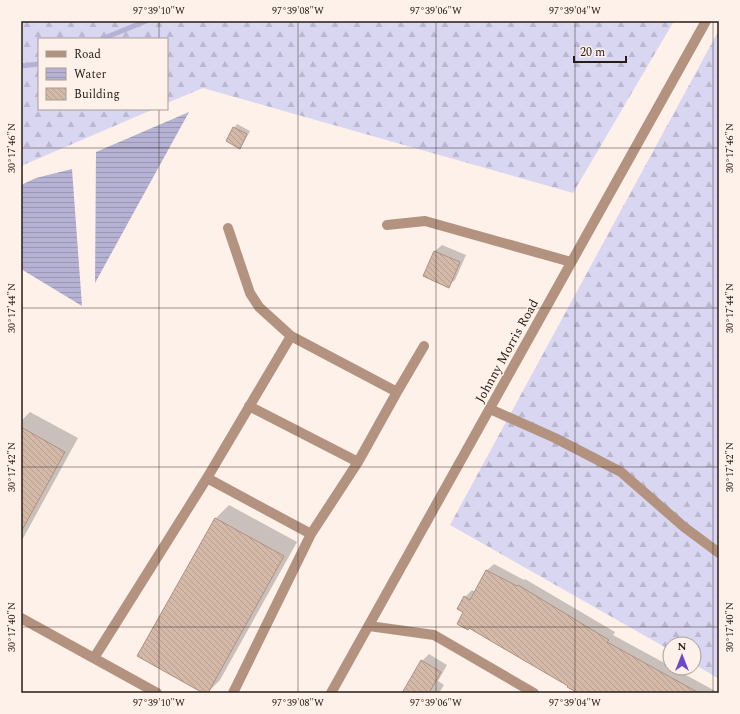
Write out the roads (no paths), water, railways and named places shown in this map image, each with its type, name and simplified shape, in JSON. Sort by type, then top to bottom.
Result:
[{"type":"street","name":"Johnny Morris Road","points":[[331,693],[706,21]]},
{"type":"street","points":[[387,225],[425,221],[571,262]]},
{"type":"street","points":[[228,228],[250,293],[259,307],[291,336],[397,392]]},
{"type":"street","points":[[94,658],[207,478],[291,336]]},
{"type":"street","points":[[233,693],[311,534],[358,462],[424,346]]},
{"type":"street","points":[[249,406],[358,462]]},
{"type":"street","points":[[490,409],[555,438],[621,472],[684,527],[719,553]]},
{"type":"street","points":[[207,478],[311,534]]},
{"type":"street","points":[[21,618],[156,693]]},
{"type":"street","points":[[369,626],[434,635],[534,693]]},
{"type":"water","points":[[189,112],[95,283],[96,152]]},
{"type":"water","points":[[72,169],[82,306],[21,269],[21,185],[36,178]]},
{"type":"waterway","points":[[104,38],[146,21]]},
{"type":"waterway","points":[[21,66],[38,64]]}]
